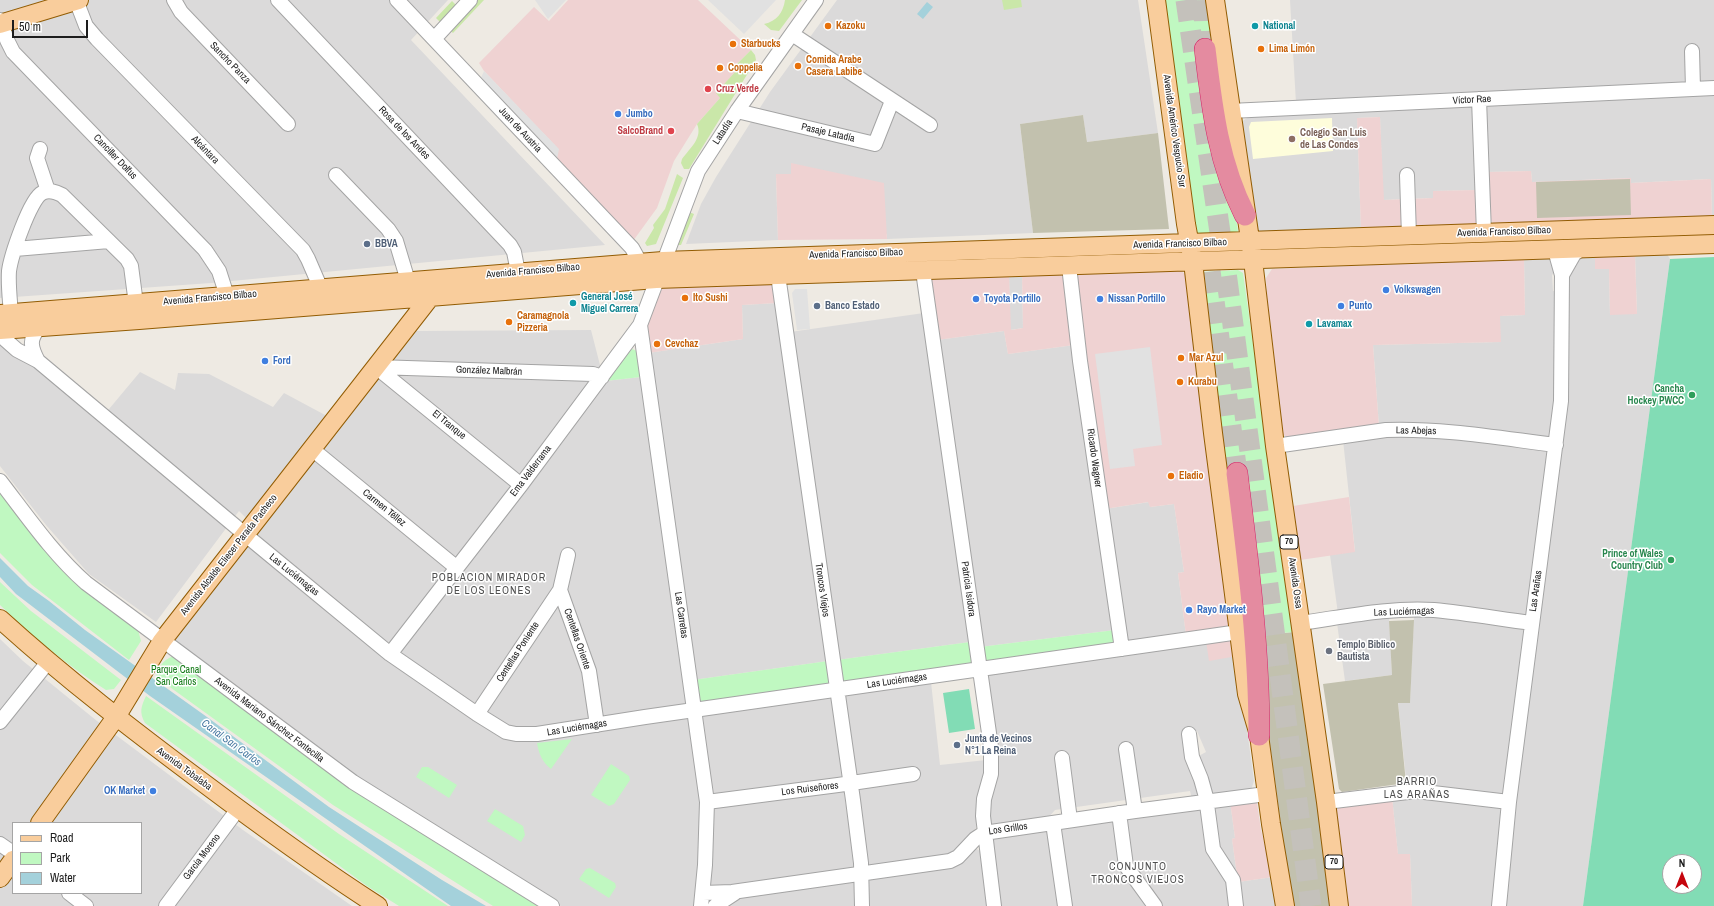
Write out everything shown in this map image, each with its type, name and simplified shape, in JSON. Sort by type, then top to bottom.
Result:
[{"type":"highway","points":[[1205,49],[1214,122],[1222,157],[1233,190],[1245,215]]},
{"type":"highway","points":[[1237,473],[1255,627],[1259,694],[1259,735]]},
{"type":"main road","points":[[0,23],[77,0]]},
{"type":"main road","name":"Avenida Américo Vespucio Sur","points":[[1156,0],[1189,243],[1193,262]]},
{"type":"main road","points":[[1215,0],[1245,215]]},
{"type":"main road","name":"70","points":[[1245,215],[1253,260]]},
{"type":"main road","name":"Avenida Francisco Bilbao","points":[[6,314],[663,261],[1714,225]]},
{"type":"main road","points":[[1555,250],[1562,240],[1587,229]]},
{"type":"main road","name":"Avenida Francisco Bilbao","points":[[0,330],[656,279],[1580,250],[1714,244]]},
{"type":"main road","name":"Avenida Ossa","points":[[1253,260],[1276,446],[1326,802],[1339,906]]},
{"type":"main road","points":[[1193,262],[1213,433],[1247,694],[1259,735],[1266,794],[1285,906]]},
{"type":"main road","points":[[618,282],[633,272],[637,263]]},
{"type":"main road","name":"Avenida Alcalde Eliecer Parada Pacheco","points":[[41,822],[116,717],[162,641],[430,297],[436,290],[452,278]]},
{"type":"main road","name":"Avenida Tobalaba","points":[[0,619],[48,662],[173,762],[366,903]]},
{"type":"main road","points":[[0,878],[12,861]]},
{"type":"street","name":"Alcántara","points":[[77,0],[86,26],[97,39],[303,250],[328,305]]},
{"type":"street","name":"Sancho Panza","points":[[174,0],[181,12],[288,124]]},
{"type":"street","name":"Rosa de los Andes","points":[[278,0],[510,245],[514,252],[518,272]]},
{"type":"street","name":"Juan de Austria","points":[[397,0],[632,248],[637,257],[637,263]]},
{"type":"street","points":[[434,39],[470,0]]},
{"type":"street","name":"Latadía","points":[[656,279],[698,171],[737,111],[816,0]]},
{"type":"street","name":"Canciller Dolfus","points":[[0,23],[13,52],[205,250],[219,271],[227,296]]},
{"type":"street","points":[[792,34],[930,125]]},
{"type":"street","points":[[1692,51],[1693,89]]},
{"type":"street","name":"Víctor Rae","points":[[1230,111],[1714,88]]},
{"type":"street","points":[[1479,99],[1484,233]]},
{"type":"street","name":"Pasaje Latadía","points":[[737,111],[875,144],[892,101]]},
{"type":"street","points":[[40,149],[37,158],[48,191]]},
{"type":"street","points":[[336,175],[388,229],[396,241],[408,282]]},
{"type":"street","points":[[1407,175],[1409,236]]},
{"type":"street","points":[[6,314],[9,272],[15,249],[35,199],[40,193],[48,191],[56,192],[62,195],[127,259],[131,266],[136,304]]},
{"type":"street","points":[[15,249],[109,241]]},
{"type":"street","name":"Las Arañas","points":[[1499,906],[1509,802],[1562,389],[1562,275],[1555,250]]},
{"type":"street","name":"Las Arañas","points":[[1562,275],[1574,254],[1580,250]]},
{"type":"street","name":"Ricardo Wagner","points":[[1069,266],[1080,361],[1122,649]]},
{"type":"street","name":"Patricia Isidora","points":[[923,271],[992,760],[991,774],[983,809],[984,833],[994,906]]},
{"type":"street","name":"Troncos Viejos","points":[[778,275],[862,873],[862,906]]},
{"type":"street","name":"Ema Valderrama","points":[[390,654],[521,485],[640,325],[656,279]]},
{"type":"street","name":"Las Carretas","points":[[640,325],[707,802],[707,843],[702,900]]},
{"type":"street","points":[[38,361],[31,344],[34,335],[40,327]]},
{"type":"street","name":"Las Luciérnagas","points":[[0,335],[17,350],[38,361],[245,535],[390,654],[477,714],[506,732],[516,734],[537,734],[1239,632]]},
{"type":"street","name":"González Malbrán","points":[[376,366],[593,374],[602,377]]},
{"type":"street","name":"El Tranque","points":[[376,366],[521,485]]},
{"type":"street","name":"Las Abejas","points":[[1276,446],[1386,430],[1471,434],[1556,445]]},
{"type":"street","name":"Carmen Téllez","points":[[312,449],[457,568]]},
{"type":"street","name":"Avenida Mariano Sánchez Fontecilla","points":[[0,481],[44,538],[74,572],[162,641],[352,782],[552,906]]},
{"type":"street","points":[[560,590],[568,555]]},
{"type":"street","name":"Centellas Poniente","points":[[477,714],[560,590]]},
{"type":"street","name":"Centellas Oriente","points":[[560,590],[589,671],[597,725]]},
{"type":"street","name":"Las Luciérnagas","points":[[1300,623],[1387,611],[1411,610],[1434,610],[1532,623]]},
{"type":"street","points":[[0,722],[48,662]]},
{"type":"street","points":[[1189,734],[1192,757],[1201,779],[1207,801],[1214,849],[1233,880],[1236,906]]},
{"type":"street","points":[[1126,750],[1135,811]]},
{"type":"street","points":[[1062,758],[1070,820]]},
{"type":"street","name":"Los Ruiseñores","points":[[707,802],[850,784],[913,774]]},
{"type":"street","points":[[1326,802],[1416,791],[1509,802]]},
{"type":"street","name":"Los Grillos","points":[[702,900],[716,894],[950,861],[958,857],[978,835],[984,833],[1119,813],[1266,794]]},
{"type":"street","name":"García Moreno","points":[[166,906],[238,809]]},
{"type":"street","points":[[1119,813],[1126,866],[1155,906]]},
{"type":"street","points":[[1053,823],[1065,906]]},
{"type":"street","points":[[0,844],[12,852]]},
{"type":"street","name":"Los Grillos","points":[[715,906],[737,892]]},
{"type":"street","points":[[70,894],[86,906]]},
{"type":"shaded area","points":[[0,0],[448,0],[411,40],[605,245],[211,283],[0,298]]},
{"type":"shaded area","points":[[535,0],[566,0],[548,19]]},
{"type":"shaded area","name":"Jumbo","points":[[568,0],[698,0],[751,50],[733,68],[735,72],[717,93],[720,98],[697,124],[674,161],[657,208],[633,241],[556,161],[558,149],[484,71],[479,63],[534,7],[549,21]]},
{"type":"shaded area","points":[[708,0],[776,0],[744,34]]},
{"type":"shaded area","points":[[837,0],[1138,0],[1158,133],[1087,142],[1083,115],[1020,124],[1033,233],[887,239],[887,235],[791,163],[791,174],[776,175],[778,240],[686,244],[701,204],[716,177],[770,92]]},
{"type":"shaded area","points":[[1290,0],[1714,0],[1714,82],[1296,103]]},
{"type":"shaded area","points":[[484,71],[559,149],[557,159],[481,78]]},
{"type":"shaded area","points":[[1714,93],[1714,220],[1712,220],[1711,179],[1631,183],[1631,178],[1532,182],[1531,171],[1488,172],[1485,107],[1487,105]]},
{"type":"shaded area","points":[[1470,105],[1472,107],[1477,190],[1433,191],[1433,198],[1383,200],[1380,117],[1357,118],[1361,230],[1262,235],[1257,231],[1241,123],[1249,117]]},
{"type":"shaded area","points":[[1083,115],[1087,142],[1158,133],[1169,229],[1033,233],[1020,124]]},
{"type":"shaded area","points":[[1380,117],[1384,200],[1433,198],[1433,191],[1477,190],[1478,223],[1475,226],[1361,230],[1357,118]]},
{"type":"shaded area","name":"Colegio San Luis de Las Condes","points":[[1332,118],[1333,151],[1253,159],[1249,127],[1251,122]]},
{"type":"shaded area","points":[[791,163],[884,183],[887,239],[778,240],[776,174],[791,174]]},
{"type":"shaded area","points":[[1531,171],[1532,182],[1631,178],[1631,183],[1711,179],[1712,220],[1494,225],[1490,218],[1488,172]]},
{"type":"shaded area","points":[[1630,179],[1631,215],[1537,218],[1536,182]]},
{"type":"shaded area","points":[[1667,254],[1670,259],[1583,906],[1504,906],[1513,803],[1554,497],[1566,275],[1576,257],[1595,256],[1609,269],[1610,314],[1637,314],[1635,255]]},
{"type":"shaded area","points":[[1635,255],[1637,314],[1610,315],[1609,269],[1595,269],[1595,256]]},
{"type":"shaded area","points":[[1546,257],[1550,259],[1556,271],[1552,275],[1553,291],[1557,292],[1558,373],[1549,439],[1379,427],[1373,345],[1500,342],[1500,316],[1525,315],[1524,259]]},
{"type":"shaded area","points":[[1524,259],[1525,315],[1500,316],[1501,342],[1373,345],[1379,427],[1290,439],[1282,434],[1268,320],[1266,278],[1272,269]]},
{"type":"shaded area","points":[[1180,270],[1186,275],[1230,626],[1186,635],[1178,573],[1184,572],[1174,504],[1150,507],[1148,502],[1105,509],[1074,280],[1077,273]]},
{"type":"shaded area","points":[[1022,273],[1023,328],[1010,330],[1009,274]]},
{"type":"shaded area","points":[[1022,273],[1064,274],[1074,345],[1008,354],[1004,331],[937,340],[930,281],[932,277],[1009,274],[1011,330],[1023,328]]},
{"type":"shaded area","points":[[773,283],[777,303],[742,305],[743,339],[648,353],[645,328],[660,288]]},
{"type":"shaded area","points":[[795,289],[807,289],[810,329],[797,330],[792,293]]},
{"type":"shaded area","points":[[777,303],[828,661],[693,680],[648,353],[743,339],[742,305]]},
{"type":"shaded area","points":[[924,313],[970,642],[837,660],[790,332]]},
{"type":"shaded area","points":[[591,330],[601,369],[394,641],[385,643],[257,538],[255,527],[239,511],[156,622],[89,574],[46,525],[0,466],[0,344],[6,344],[99,421],[140,372],[175,390],[178,373],[209,374],[273,407],[284,393],[340,423],[414,331]]},
{"type":"shaded area","points":[[1004,331],[1008,354],[1074,345],[1115,630],[980,647],[937,340]]},
{"type":"shaded area","points":[[1150,347],[1162,445],[1133,449],[1135,466],[1110,469],[1095,354]]},
{"type":"shaded area","points":[[641,377],[686,705],[604,717],[600,714],[557,583],[477,703],[471,702],[402,655],[402,649],[605,381]]},
{"type":"shaded area","points":[[1406,434],[1545,449],[1549,455],[1527,614],[1525,616],[1338,614],[1330,555],[1355,551],[1343,440]]},
{"type":"shaded area","points":[[1349,497],[1355,552],[1300,560],[1293,506]]},
{"type":"shaded area","points":[[1149,502],[1150,507],[1174,504],[1184,572],[1178,573],[1186,635],[1128,641],[1126,638],[1105,509]]},
{"type":"shaded area","points":[[248,545],[503,736],[686,718],[689,721],[701,812],[696,906],[561,906],[359,781],[172,643],[239,547]]},
{"type":"shaded area","points":[[560,604],[586,674],[590,720],[528,730],[508,727],[487,714],[485,709],[551,607]]},
{"type":"shaded area","points":[[1389,615],[1392,675],[1345,681],[1337,623]]},
{"type":"shaded area","points":[[1414,616],[1433,616],[1521,628],[1525,632],[1505,789],[1500,796],[1407,788],[1398,702],[1410,702]]},
{"type":"shaded area","points":[[1414,620],[1410,703],[1398,703],[1406,783],[1342,792],[1339,789],[1323,684],[1392,675],[1389,621]]},
{"type":"shaded area","points":[[1294,632],[1333,906],[1292,906],[1269,738],[1262,635]]},
{"type":"shaded area","points":[[1231,638],[1237,656],[1209,661],[1206,641]]},
{"type":"shaded area","points":[[0,639],[23,661],[97,721],[243,830],[352,906],[0,906]]},
{"type":"shaded area","points":[[1206,641],[1237,656],[1254,781],[1251,790],[1210,797],[1195,758],[1206,752],[1197,731],[1187,733],[1202,795],[1192,799],[1190,791],[1055,810],[1047,819],[995,827],[988,824],[987,675]]},
{"type":"shaded area","points":[[931,682],[940,765],[986,760],[976,828],[951,856],[868,866],[856,777],[842,699],[845,695]]},
{"type":"shaded area","points":[[828,697],[832,700],[843,776],[841,779],[711,795],[701,717],[703,715]]},
{"type":"shaded area","points":[[842,790],[844,792],[854,862],[853,869],[711,889],[708,881],[711,811],[714,808]]},
{"type":"shaded area","points":[[1409,795],[1499,806],[1501,808],[1494,906],[1412,906],[1410,854],[1398,855],[1392,797]]},
{"type":"shaded area","points":[[1392,797],[1398,854],[1410,854],[1412,906],[1346,906],[1336,807]]},
{"type":"shaded area","points":[[1230,801],[1235,838],[1232,839],[1238,882],[1273,877],[1277,906],[1238,906],[1217,852],[1210,805]]},
{"type":"shaded area","points":[[1230,801],[1255,801],[1257,803],[1261,830],[1273,877],[1238,882],[1232,839],[1235,838]]},
{"type":"shaded area","points":[[1201,806],[1230,882],[1234,906],[1158,906],[1130,866],[1122,818]]},
{"type":"shaded area","points":[[1114,818],[1121,860],[1152,906],[1069,906],[1059,827]]},
{"type":"shaded area","points":[[1047,828],[1062,906],[999,906],[992,838]]},
{"type":"shaded area","points":[[977,849],[981,852],[991,906],[866,906],[868,879]]},
{"type":"shaded area","points":[[855,881],[858,906],[724,906],[735,899],[749,895]]},
{"type":"green space","points":[[478,0],[484,0],[453,33],[450,30]]},
{"type":"green space","points":[[785,0],[802,0],[779,31],[771,30],[764,24],[769,23],[779,16],[783,9]]},
{"type":"green space","points":[[1002,0],[1021,0],[1022,7],[1004,10]]},
{"type":"green space","points":[[1163,0],[1208,0],[1238,232],[1198,234],[1196,231]]},
{"type":"green space","points":[[452,1],[456,5],[440,22],[436,18]]},
{"type":"green space","points":[[751,50],[755,55],[756,60],[689,169],[684,169],[681,163],[682,159],[695,143],[698,134],[697,124],[720,98],[716,93],[735,72],[733,68]]},
{"type":"green space","points":[[677,174],[683,178],[656,244],[647,246],[645,243],[654,228],[653,225],[665,209]]},
{"type":"green space","points":[[689,212],[694,214],[681,245],[675,245]]},
{"type":"green space","name":"Prince of Wales Country Club","points":[[1714,257],[1714,906],[1583,906],[1670,259]]},
{"type":"green space","points":[[1238,270],[1243,273],[1294,632],[1245,636],[1203,272]]},
{"type":"green space","points":[[632,349],[637,351],[641,377],[605,381]]},
{"type":"green space","name":"Parque Canal San Carlos","points":[[0,488],[138,630],[141,641],[129,660],[32,585],[0,553]]},
{"type":"green space","points":[[0,582],[31,611],[121,680],[114,689],[106,690],[78,671],[12,617],[0,605]]},
{"type":"green space","points":[[1115,630],[1115,643],[984,662],[980,647]]},
{"type":"green space","points":[[970,642],[972,664],[842,684],[837,660]]},
{"type":"green space","name":"Parque Canal San Carlos","points":[[173,656],[540,906],[493,906],[333,805],[156,677],[162,664]]},
{"type":"green space","points":[[828,661],[830,682],[828,686],[701,703],[699,701],[693,680]]},
{"type":"green space","points":[[969,689],[975,729],[949,733],[943,693]]},
{"type":"green space","name":"Parque Canal San Carlos","points":[[146,696],[339,834],[448,906],[399,906],[367,886],[145,723],[141,710]]},
{"type":"green space","points":[[572,739],[551,769],[545,764],[541,758],[537,743]]},
{"type":"green space","points":[[611,764],[629,776],[630,780],[614,804],[609,806],[591,795]]},
{"type":"green space","points":[[422,767],[428,767],[457,785],[449,798],[416,777]]},
{"type":"green space","points":[[495,809],[523,826],[525,835],[521,842],[487,821]]},
{"type":"green space","points":[[590,868],[615,883],[616,887],[609,898],[579,879],[586,869]]},
{"type":"water","points":[[927,2],[933,7],[923,19],[917,14]]},
{"type":"water","name":"Canal San Carlos","points":[[0,558],[28,586],[85,630],[207,717],[329,807],[442,880],[486,906],[451,906],[150,696],[16,594],[0,577]]},
{"type":"tunnel","points":[[1186,0],[1227,280],[1311,906]]},
{"type":"tunnel","points":[[1204,0],[1205,48]]},
{"type":"tunnel","points":[[1206,241],[1237,473]]},
{"type":"place","name":"Kazoku","points":[[828,26]]},
{"type":"place","name":"National","points":[[1255,26]]},
{"type":"place","name":"Starbucks","points":[[733,44]]},
{"type":"place","name":"Lima Limón","points":[[1261,49]]},
{"type":"place","name":"Comida Arabe Casera Labibe","points":[[798,66]]},
{"type":"place","name":"Coppelia","points":[[720,68]]},
{"type":"place","name":"Cruz Verde","points":[[708,89]]},
{"type":"place","name":"Jumbo","points":[[618,114]]},
{"type":"place","name":"SalcoBrand","points":[[671,131]]},
{"type":"place","name":"Colegio San Luis de Las Condes","points":[[1292,139]]},
{"type":"place","name":"BBVA","points":[[367,244]]},
{"type":"place","name":"Volkswagen","points":[[1386,290]]},
{"type":"place","name":"Ito Sushi","points":[[685,298]]},
{"type":"place","name":"Toyota Portillo","points":[[976,299]]},
{"type":"place","name":"Nissan Portillo","points":[[1100,299]]},
{"type":"place","name":"General José Miguel Carrera","points":[[573,303]]},
{"type":"place","name":"Banco Estado","points":[[817,306]]},
{"type":"place","name":"Punto","points":[[1341,306]]},
{"type":"place","name":"Caramagnola Pizzeria","points":[[509,322]]},
{"type":"place","name":"Lavamax","points":[[1309,324]]},
{"type":"place","name":"Cevchaz","points":[[657,344]]},
{"type":"place","name":"Mar Azul","points":[[1181,358]]},
{"type":"place","name":"Ford","points":[[265,361]]},
{"type":"place","name":"Kurabu","points":[[1180,382]]},
{"type":"place","name":"Cancha Hockey PWCC","points":[[1692,395]]},
{"type":"place","name":"Eladio","points":[[1171,476]]},
{"type":"place","name":"Prince of Wales Country Club","points":[[1671,560]]},
{"type":"place","name":"Rayo Market","points":[[1189,610]]},
{"type":"place","name":"Templo Biblico Bautista","points":[[1329,651]]},
{"type":"place","name":"Junta de Vecinos N°1 La Reina","points":[[957,745]]},
{"type":"place","name":"OK Market","points":[[153,791]]},
{"type":"district","name":"POBLACION MIRADOR DE LOS LEONES","points":[[489,584]]},
{"type":"district","name":"BARRIO LAS ARAÑAS","points":[[1417,788]]},
{"type":"district","name":"CONJUNTO TRONCOS VIEJOS","points":[[1138,873]]}]
